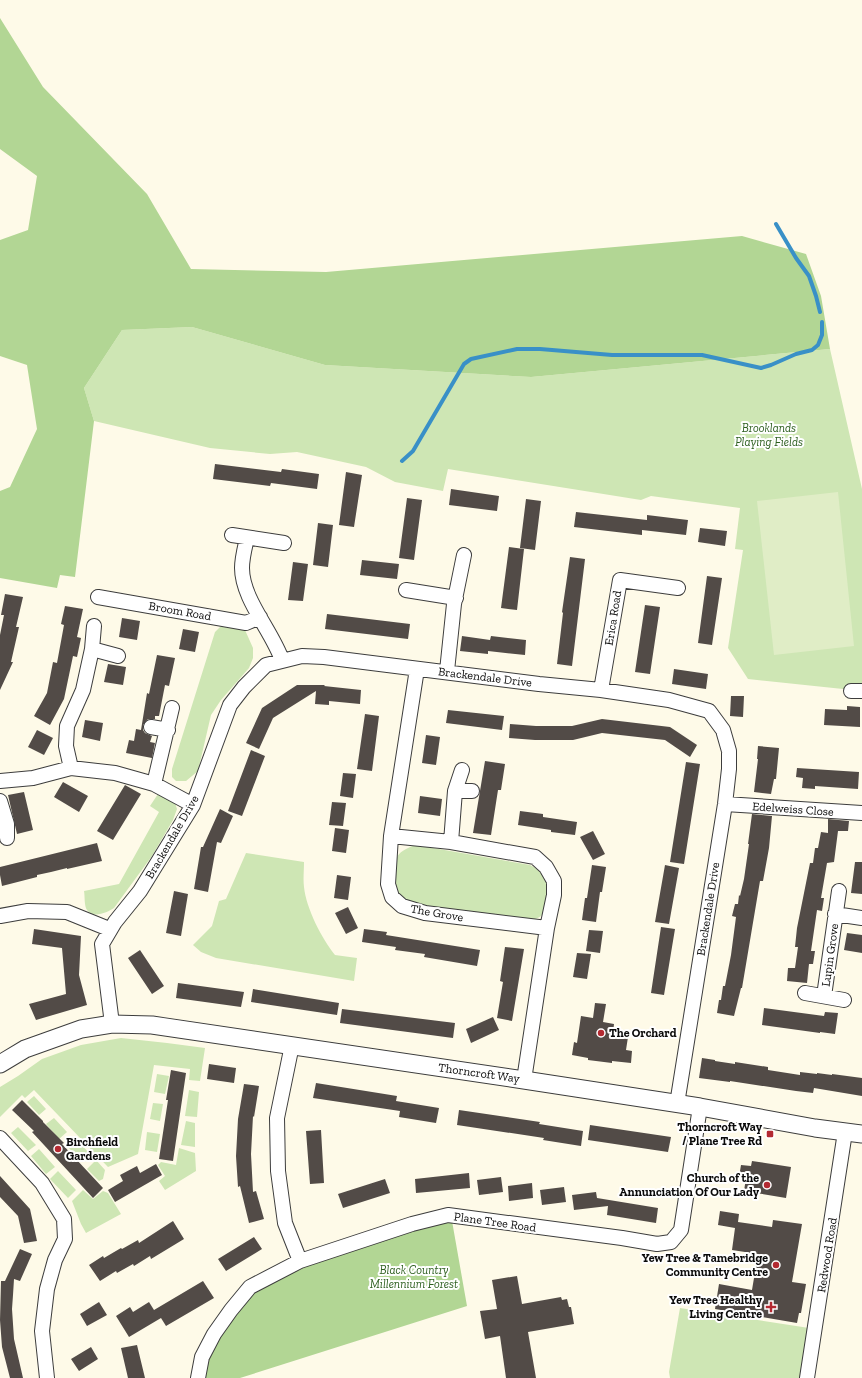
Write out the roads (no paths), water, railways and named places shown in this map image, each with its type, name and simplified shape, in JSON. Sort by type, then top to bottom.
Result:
[{"type":"street","points":[[232,535],[284,543]]},
{"type":"street","points":[[247,538],[242,568],[247,592],[279,651],[282,660]]},
{"type":"street","points":[[447,671],[454,604],[464,555]]},
{"type":"street","name":"Erica Road","points":[[601,690],[620,580],[678,588]]},
{"type":"street","points":[[406,590],[456,598]]},
{"type":"street","name":"Broom Road","points":[[98,597],[246,623],[260,617]]},
{"type":"street","points":[[71,768],[66,746],[67,726],[84,690],[92,649],[94,626]]},
{"type":"street","points":[[92,649],[118,656]]},
{"type":"street","name":"Brackendale Drive","points":[[112,1024],[102,944],[109,929],[140,891],[193,804],[230,705],[244,687],[266,665],[302,656],[324,657],[417,669],[447,671],[539,684],[601,690],[670,700],[709,711],[723,730],[729,751],[729,769],[725,804],[677,1104]]},
{"type":"street","name":"The Grove","points":[[417,669],[391,836],[388,884],[392,897],[402,906],[425,913],[547,928]]},
{"type":"street","points":[[154,784],[172,708]]},
{"type":"street","points":[[151,727],[168,730]]},
{"type":"street","points":[[0,781],[33,778],[71,768],[115,773],[154,784],[193,804]]},
{"type":"street","points":[[451,842],[455,790],[462,770]]},
{"type":"street","points":[[455,790],[472,791]]},
{"type":"street","points":[[0,801],[8,824],[7,838]]},
{"type":"street","name":"Edelweiss Close","points":[[725,804],[862,814]]},
{"type":"street","points":[[391,836],[451,842],[535,857],[546,867],[554,881],[554,895],[547,928],[524,1080]]},
{"type":"street","name":"Lupin Grove","points":[[824,996],[839,892]]},
{"type":"street","points":[[0,916],[28,911],[67,912],[109,929]]},
{"type":"street","name":"Lupin Grove","points":[[836,914],[862,918]]},
{"type":"street","name":"Lupin Grove","points":[[805,993],[844,1000]]},
{"type":"street","name":"Thorncroft Way","points":[[0,1064],[24,1049],[81,1029],[112,1024],[152,1025],[700,1107],[862,1134]]},
{"type":"street","points":[[292,1045],[277,1118],[278,1171],[286,1223],[300,1261]]},
{"type":"street","name":"Plane Tree Road","points":[[198,1378],[202,1357],[214,1334],[250,1287],[300,1261],[412,1224],[448,1216],[622,1238],[657,1244],[671,1242],[681,1230],[700,1107]]},
{"type":"street","name":"Redwood Road","points":[[807,1378],[845,1132]]},
{"type":"street","points":[[0,1138],[42,1183],[64,1219],[65,1239],[55,1260],[47,1289],[42,1331],[48,1378]]},
{"type":"waterway","points":[[776,224],[796,258],[809,276],[820,312]]},
{"type":"waterway","points":[[402,461],[413,451],[464,364],[471,359],[517,349],[540,349],[612,355],[702,355],[761,368],[796,354],[812,350],[818,345],[822,335],[822,322]]},
{"type":"place","name":"The Orchard","points":[[601,1033]]},
{"type":"place","name":"Thorncroft Way / Plane Tree Rd","points":[[770,1134]]},
{"type":"place","name":"Birchfield Gardens","points":[[58,1149]]},
{"type":"place","name":"Church of the Annunciation Of Our Lady","points":[[767,1185]]},
{"type":"place","name":"Yew Tree & Tamebridge Community Centre","points":[[776,1265]]},
{"type":"place","name":"Yew Tree Healthy Living Centre","points":[[771,1307]]},
{"type":"park label","name":"Brooklands Playing Fields","points":[[769,435]]},
{"type":"park label","name":"Black Country Millennium Forest","points":[[414,1277]]}]
